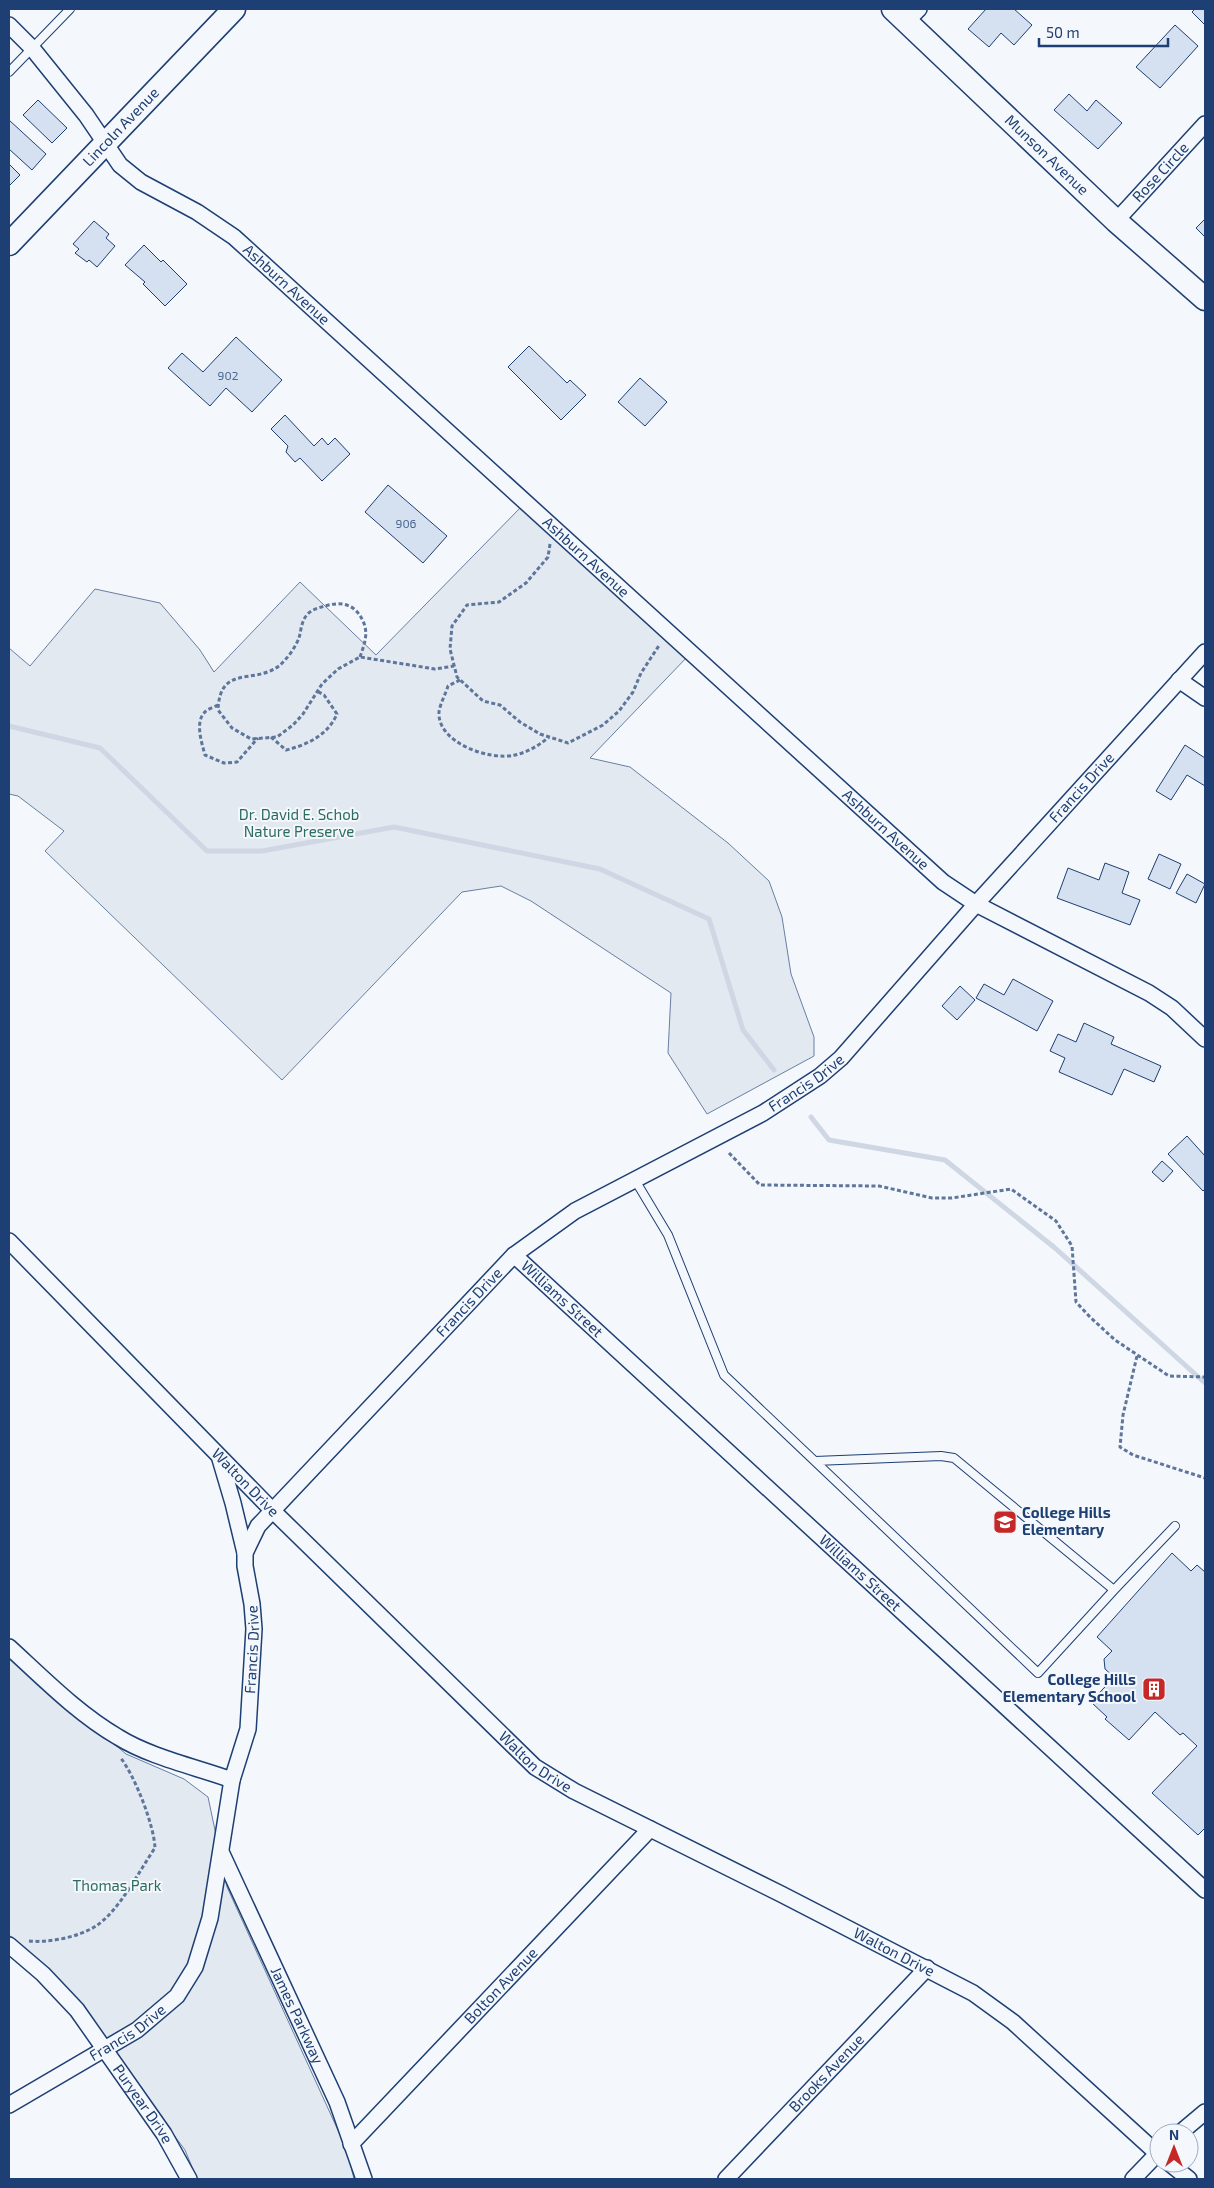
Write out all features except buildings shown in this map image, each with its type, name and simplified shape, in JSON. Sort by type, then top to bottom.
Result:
[{"type":"street","name":"Lincoln Avenue","points":[[9,244],[234,9]]},
{"type":"street","name":"Munson Avenue","points":[[906,13],[1116,221],[1205,299]]},
{"type":"street","name":"Ashburn Avenue","points":[[9,25],[32,48],[86,115],[120,165],[141,182],[197,212],[234,237],[943,882],[976,904],[1149,993],[1172,1008],[1205,1040]]},
{"type":"street","name":"Rose Circle","points":[[1116,221],[1205,124]]},
{"type":"street","name":"Francis Drive","points":[[9,2105],[137,2030],[167,2006],[186,1984],[195,1967],[207,1932],[222,1854],[232,1780],[248,1729],[254,1629],[252,1604],[245,1566],[245,1553],[258,1526],[514,1255],[575,1211],[763,1113],[820,1076],[841,1058],[976,904],[1205,652]]},
{"type":"street","points":[[1179,680],[1205,698]]},
{"type":"street","name":"Walton Drive","points":[[9,1241],[272,1510],[536,1767],[574,1791],[927,1968],[973,1993],[1013,2022],[1149,2145]]},
{"type":"street","name":"Williams Street","points":[[514,1255],[1205,1890]]},
{"type":"street","points":[[218,1456],[233,1503],[245,1553]]},
{"type":"street","points":[[9,1647],[74,1706],[118,1738],[148,1751],[232,1780]]},
{"type":"street","name":"Bolton Avenue","points":[[350,2144],[650,1829]]},
{"type":"street","name":"James Parkway","points":[[222,1854],[338,2102],[350,2144],[364,2179]]},
{"type":"street","name":"Puryear Drive","points":[[9,1945],[43,1974],[77,2010],[164,2134],[189,2179]]},
{"type":"street","name":"Brooks Avenue","points":[[726,2179],[927,1968]]},
{"type":"street","points":[[1192,2123],[1205,2112]]},
{"type":"street","points":[[1133,2179],[1149,2166]]},
{"type":"lane","points":[[9,72],[70,9]]},
{"type":"lane","points":[[635,1180],[668,1235],[724,1375],[1038,1673],[1175,1526]]},
{"type":"lane","points":[[815,1460],[941,1456],[954,1458],[1114,1590]]},
{"type":"path","points":[[554,529],[548,557],[526,583],[499,602],[467,605],[452,626],[450,649],[454,666],[460,679],[483,701],[500,705],[520,722],[540,734],[568,743],[603,725],[619,711],[628,698],[640,673],[669,634]]},
{"type":"path","points":[[360,657],[367,636],[362,618],[352,607],[339,602],[314,608],[306,616],[292,652],[278,666],[266,672],[231,680],[219,694],[218,710],[232,728],[251,738],[277,736],[294,725],[322,684],[338,669],[360,657],[435,669],[454,666]]},
{"type":"path","points":[[460,679],[448,686],[439,712],[443,727],[454,740],[475,752],[512,756],[533,749],[549,737]]},
{"type":"path","points":[[271,737],[286,750],[302,746],[332,724],[337,714],[324,695],[317,691]]},
{"type":"path","points":[[218,704],[204,713],[200,723],[201,741],[206,755],[224,763],[237,762],[259,738]]},
{"type":"path","points":[[729,1153],[760,1185],[879,1186],[932,1198],[952,1198],[1010,1189],[1056,1221],[1072,1246],[1076,1302],[1115,1340],[1170,1376],[1205,1377]]},
{"type":"path","points":[[1137,1356],[1123,1415],[1120,1447],[1133,1455],[1205,1478]]},
{"type":"path","points":[[24,1941],[45,1942],[72,1936],[96,1926],[114,1908],[155,1848],[154,1837],[132,1777],[121,1758],[113,1752]]},
{"type":"green space","name":"Dr. David E. Schob Nature Preserve","points":[[525,503],[690,654],[590,758],[630,767],[728,843],[769,881],[782,917],[791,974],[814,1037],[814,1056],[707,1114],[668,1053],[671,993],[531,901],[501,886],[462,892],[282,1080],[45,851],[64,831],[18,796],[9,794],[9,648],[30,666],[95,589],[160,603],[200,650],[214,672],[300,582],[376,655]]},
{"type":"green space","name":"Thomas Park","points":[[9,1656],[126,1754],[184,1779],[208,1797],[227,1887],[347,2150],[354,2179],[197,2179],[185,2150],[56,1976],[9,1935]]},
{"type":"waterway","points":[[9,726],[100,748],[207,851],[262,851],[394,827],[600,869],[709,919],[743,1030],[774,1070]]},
{"type":"waterway","points":[[811,1117],[829,1140],[945,1160],[1055,1248],[1205,1383]]},
{"type":"place","name":"College Hills Elementary","points":[[1005,1522]]},
{"type":"place","name":"College Hills Elementary School","points":[[1154,1689]]}]
